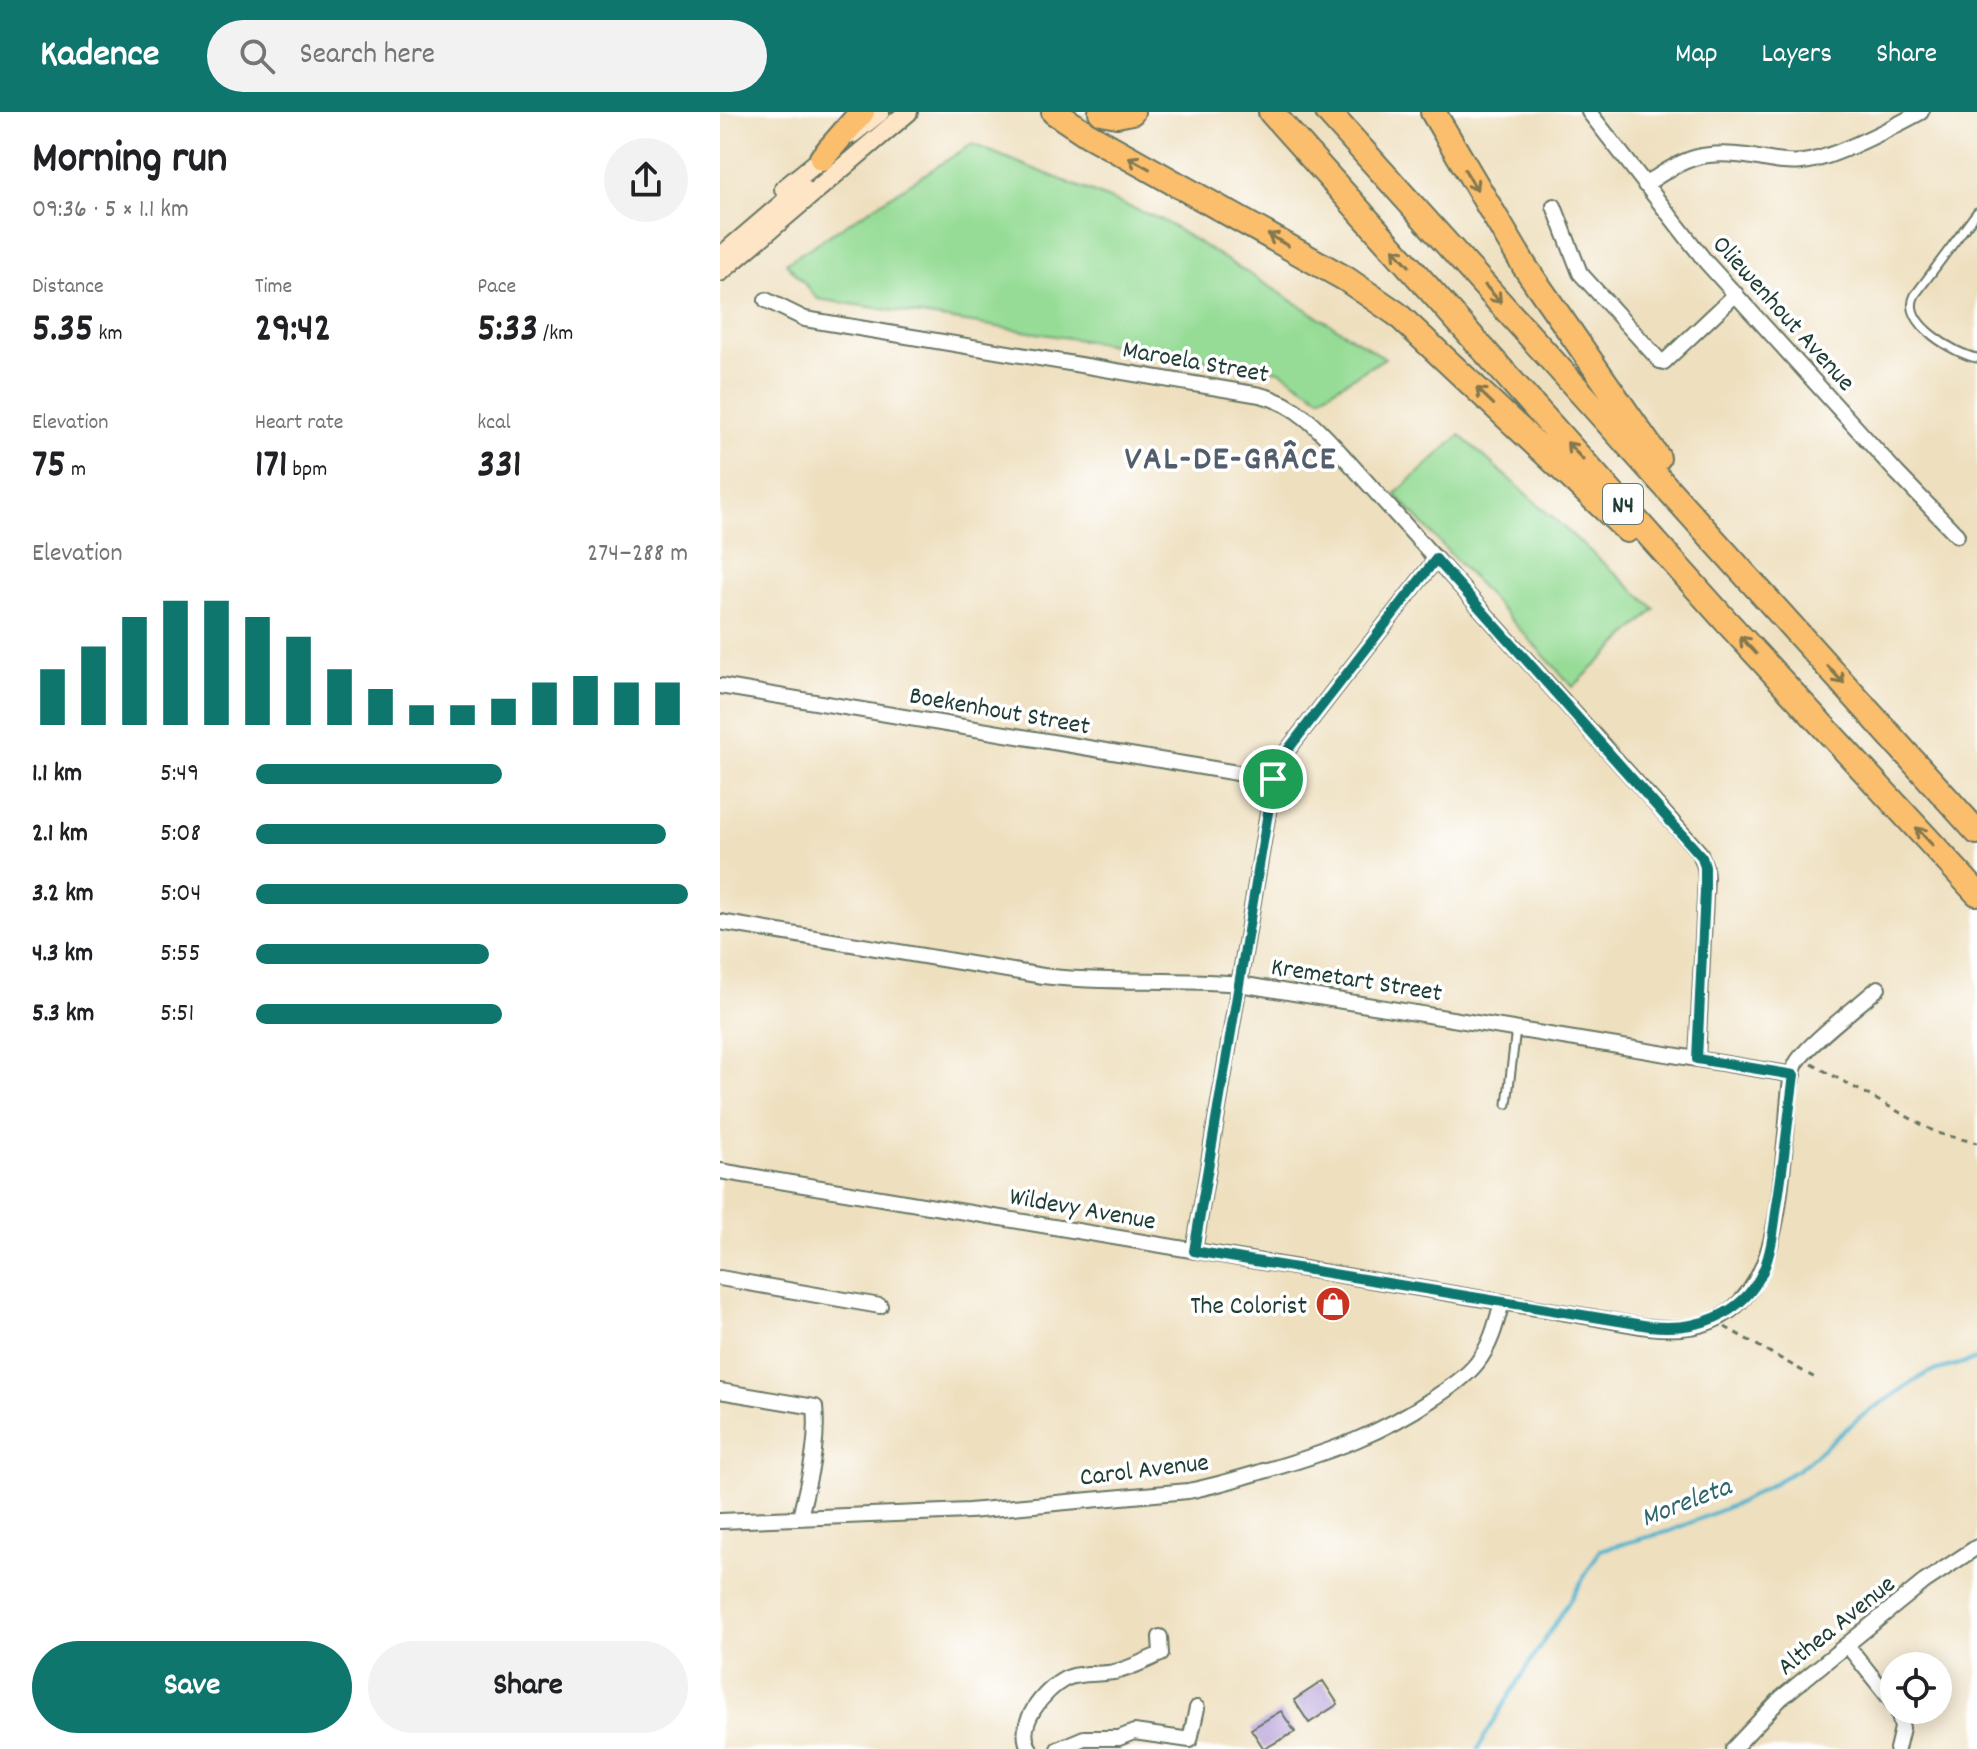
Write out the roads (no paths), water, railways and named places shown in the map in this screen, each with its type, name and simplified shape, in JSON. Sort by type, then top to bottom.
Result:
[{"type":"highway","points":[[822,158],[862,112]]},
{"type":"highway","points":[[1054,112],[1087,134],[1346,279],[1397,314],[1726,621]]},
{"type":"highway","points":[[1101,112],[1117,115],[1132,112]]},
{"type":"highway","name":"N4","points":[[1271,112],[1726,621],[1977,893]]},
{"type":"highway","name":"N4","points":[[1328,112],[1977,832]]},
{"type":"highway","points":[[1433,112],[1525,267],[1713,538]]},
{"type":"main road","points":[[720,242],[880,112]]},
{"type":"main road","points":[[720,257],[856,144],[906,112]]},
{"type":"main road","points":[[720,272],[906,112]]},
{"type":"street","name":"Oliewenhout Avenue","points":[[1589,112],[1706,262],[1957,535]]},
{"type":"street","points":[[1645,185],[1677,163],[1705,153],[1793,163],[1818,160],[1921,112]]},
{"type":"street","points":[[1554,206],[1580,273],[1660,361],[1664,362],[1672,355],[1736,294]]},
{"type":"street","name":"Maroela Street","points":[[766,300],[810,320],[1278,399],[1292,406],[1318,429],[1702,857],[1705,891],[1697,1059]]},
{"type":"street","points":[[1194,1251],[1273,779],[1286,752],[1436,559]]},
{"type":"street","name":"Boekenhout Street","points":[[720,686],[1273,779]]},
{"type":"street","name":"Kremetart Street","points":[[720,922],[1043,976],[1084,980],[1202,980],[1239,984],[1794,1075]]},
{"type":"street","name":"Wildevy Avenue","points":[[720,1171],[1502,1302],[1669,1328],[1699,1325],[1719,1317],[1748,1294],[1764,1270],[1781,1180],[1794,1075],[1800,1059],[1878,988]]},
{"type":"street","points":[[720,1278],[880,1306]]},
{"type":"street","name":"Carol Avenue","points":[[720,1521],[969,1511],[1188,1491],[1319,1455],[1391,1425],[1466,1375],[1488,1347],[1502,1302]]},
{"type":"street","points":[[720,1391],[815,1407],[817,1429],[814,1460],[800,1518]]},
{"type":"street","name":"Althea Avenue","points":[[1733,1749],[1769,1709],[1924,1582],[1977,1547]]},
{"type":"street","points":[[1030,1749],[1025,1740],[1027,1725],[1035,1708],[1066,1678],[1118,1672],[1161,1654],[1160,1637]]},
{"type":"street","points":[[1847,1645],[1880,1686]]},
{"type":"street","points":[[1058,1749],[1084,1738],[1119,1738],[1134,1732],[1154,1742],[1190,1740],[1197,1708]]},
{"type":"street","points":[[1897,1749],[1901,1724]]},
{"type":"lane","points":[[1977,212],[1915,295],[1912,305],[1915,315],[1937,338],[1963,355],[1977,358]]},
{"type":"lane","points":[[1507,1104],[1516,1029]]},
{"type":"waterway","name":"Moreleta","points":[[1478,1749],[1600,1550],[1670,1531],[1738,1503],[1799,1469],[1859,1418],[1927,1373],[1977,1359]]},
{"type":"place","name":"The Colorist","points":[[1333,1304]]},
{"type":"district","name":"VAL-DE-GRÂCE","points":[[1231,456]]}]
